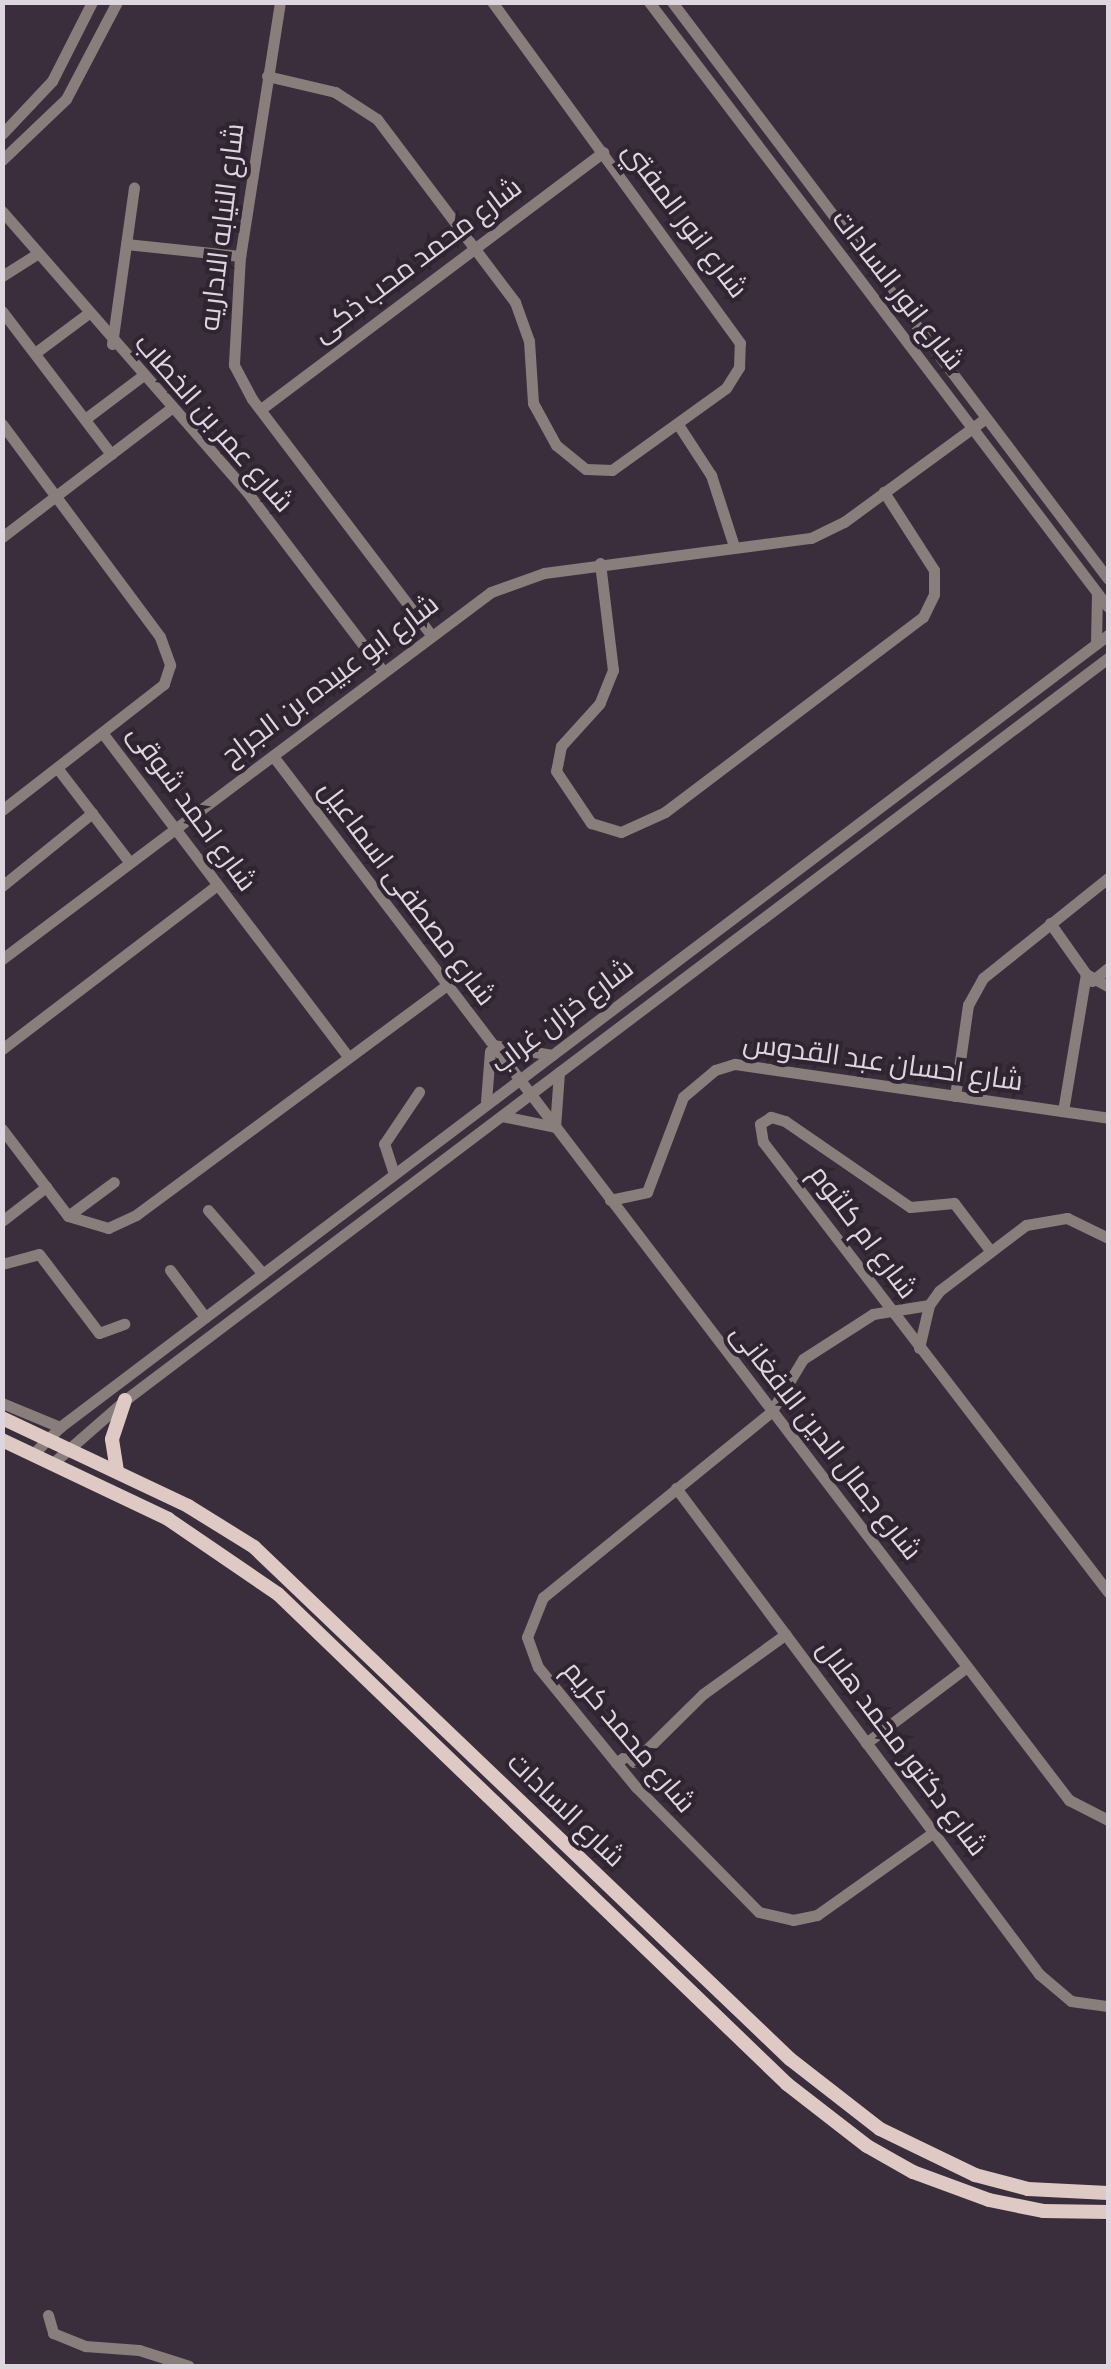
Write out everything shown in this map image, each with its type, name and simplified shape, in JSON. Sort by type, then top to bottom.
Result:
[{"type":"main road","points":[[118,1471],[112,1439],[125,1400]]},
{"type":"main road","name":"شارع السادات","points":[[2,1418],[215,1521],[276,1566],[790,2059],[858,2114],[902,2143],[976,2176],[1028,2188],[1108,2193]]},
{"type":"main road","name":"شارع السادات","points":[[2,1440],[197,1536],[278,1594],[787,2084],[868,2146],[914,2172],[989,2200],[1043,2211],[1108,2212]]},
{"type":"street","points":[[2,134],[52,81],[92,2]]},
{"type":"street","points":[[2,160],[66,99],[117,2]]},
{"type":"street","name":"شارع النيابه الاداريه","points":[[280,2],[240,256],[232,352],[244,388],[431,635]]},
{"type":"street","name":"شارع انور المفتي","points":[[267,76],[335,92],[365,107],[472,250],[504,285],[524,321],[533,402],[564,456],[586,469],[612,470],[679,426],[734,378],[740,342],[492,2]]},
{"type":"street","name":"شارع انور السادات","points":[[649,2],[1108,607]]},
{"type":"street","name":"شارع انور السادات","points":[[672,2],[1108,578]]},
{"type":"street","name":"شارع محمد محب ذكى","points":[[260,409],[603,152]]},
{"type":"street","points":[[112,344],[134,188]]},
{"type":"street","name":"شارع عمر بن الخطاب","points":[[2,212],[141,378],[247,492],[383,672]]},
{"type":"street","points":[[126,244],[240,256]]},
{"type":"street","points":[[2,276],[37,254]]},
{"type":"street","points":[[2,311],[112,454]]},
{"type":"street","points":[[35,353],[86,315]]},
{"type":"street","points":[[85,419],[141,378]]},
{"type":"street","points":[[2,537],[170,410]]},
{"type":"street","name":"شارع ابو عبيده بن الجراح","points":[[2,959],[431,635],[517,580],[600,563],[811,538],[884,492],[986,418]]},
{"type":"street","name":"شارع احمد شوقى","points":[[2,424],[168,653],[164,684],[104,734],[347,1056]]},
{"type":"street","points":[[679,426],[715,483],[734,546]]},
{"type":"street","points":[[600,563],[612,670],[600,703],[561,746],[556,771],[591,823],[621,832],[665,812],[922,617],[934,594],[934,570],[884,492]]},
{"type":"street","points":[[1096,590],[1096,644]]},
{"type":"street","name":"شارع خزان غراب","points":[[34,1454],[60,1427],[1108,634]]},
{"type":"street","name":"شارع خزان غراب","points":[[53,1463],[125,1400],[1108,658]]},
{"type":"street","points":[[2,810],[104,734]]},
{"type":"street","name":"شارع مصطفى اسماعيل","points":[[273,756],[516,1080]]},
{"type":"street","points":[[58,769],[130,863]]},
{"type":"street","points":[[2,886],[92,814]]},
{"type":"street","points":[[853,827],[865,842]]},
{"type":"street","points":[[954,1096],[974,991],[1050,922],[1108,878]]},
{"type":"street","points":[[2,1049],[216,886]]},
{"type":"street","points":[[1050,922],[1089,978],[1108,986]]},
{"type":"street","points":[[1089,978],[1108,968]]},
{"type":"street","points":[[1063,1111],[1089,978]]},
{"type":"street","points":[[2,1129],[68,1216],[97,1228],[124,1223],[448,985]]},
{"type":"street","points":[[487,1042],[524,1055],[552,1055]]},
{"type":"street","points":[[484,1107],[494,1068],[487,1042]]},
{"type":"street","name":"شارع احسان عبد القدوس","points":[[610,1200],[647,1192],[683,1098],[725,1066],[1108,1118]]},
{"type":"street","points":[[502,1116],[555,1127],[559,1072]]},
{"type":"street","name":"شارع جمال الدين الافغانى","points":[[516,1080],[1069,1800],[1108,1820]]},
{"type":"street","points":[[394,1174],[384,1144],[419,1092]]},
{"type":"street","name":"شارع ام كلثوم","points":[[989,1249],[954,1203],[910,1207],[785,1121],[764,1120],[763,1142],[1108,1592]]},
{"type":"street","points":[[68,1216],[114,1182]]},
{"type":"street","points":[[2,1221],[46,1186]]},
{"type":"street","points":[[208,1210],[263,1274]]},
{"type":"street","points":[[920,1348],[929,1305],[989,1249],[1026,1225],[1053,1218],[1081,1220],[1108,1238]]},
{"type":"street","points":[[2,1264],[39,1254],[99,1333],[124,1324]]},
{"type":"street","points":[[170,1270],[205,1318]]},
{"type":"street","points":[[771,1412],[803,1359],[872,1314],[929,1305]]},
{"type":"street","points":[[2,1403],[60,1427]]},
{"type":"street","name":"شارع محمد كريم","points":[[771,1412],[543,1597],[527,1626],[538,1667],[616,1764],[724,1881],[759,1912],[781,1920],[828,1909],[934,1832]]},
{"type":"street","name":"شارع دكتور محمد هلال","points":[[676,1488],[1056,1991],[1089,2006],[1108,2006]]},
{"type":"street","points":[[616,1764],[627,1755],[634,1762],[703,1694],[786,1634]]},
{"type":"street","points":[[866,1743],[968,1667]]},
{"type":"street","points":[[48,2315],[53,2332],[85,2346],[139,2350],[189,2366]]}]
